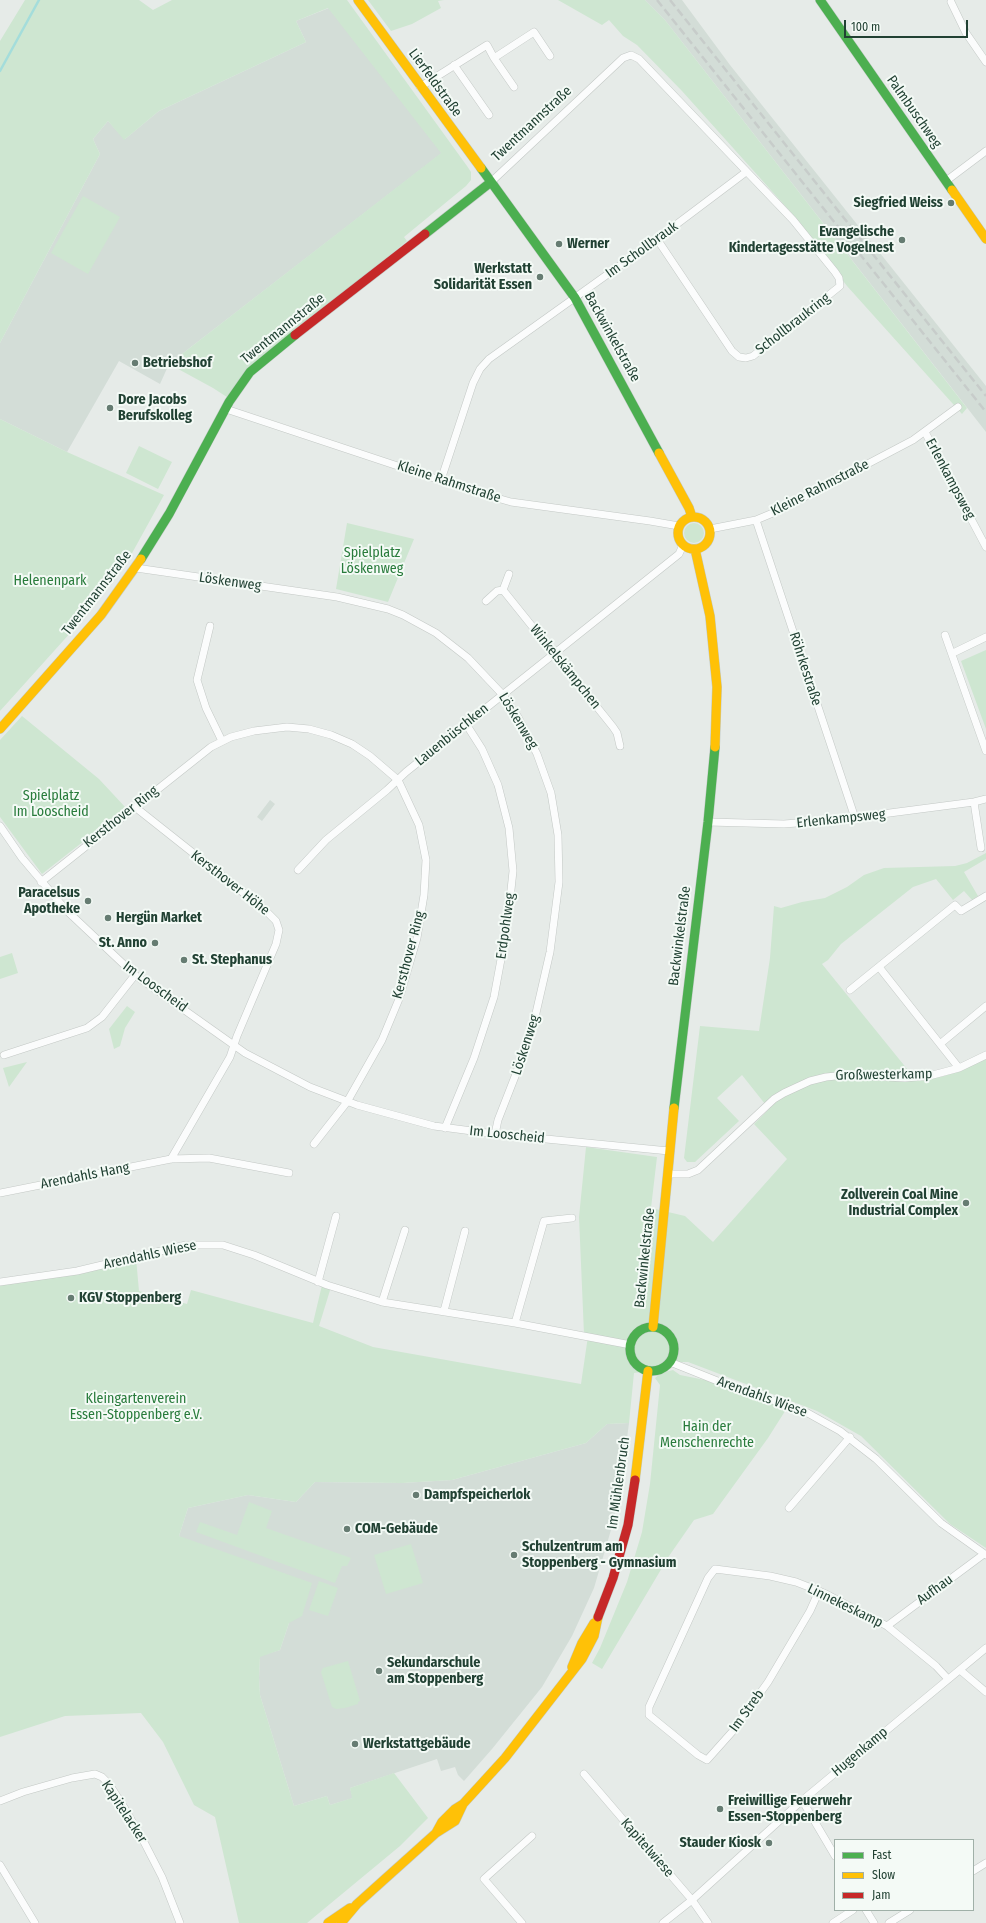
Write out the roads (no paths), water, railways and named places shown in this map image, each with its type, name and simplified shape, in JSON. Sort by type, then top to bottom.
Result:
[{"type":"main road","name":"Lierfeldstraße","points":[[358,0],[420,87],[491,182]]},
{"type":"main road","name":"Palmbuschweg","points":[[820,0],[986,239]]},
{"type":"main road","name":"Backwinkelstraße","points":[[491,182],[575,298],[689,508],[692,517]]},
{"type":"main road","name":"Twentmannstraße","points":[[0,729],[101,615],[136,568],[170,514],[235,392],[258,364],[491,182]]},
{"type":"main road","points":[[692,517],[702,519],[710,529],[710,535],[706,544],[695,549],[683,545],[678,536],[679,526],[684,520],[692,517]]},
{"type":"main road","name":"Backwinkelstraße","points":[[653,1327],[669,1151],[708,822],[717,720],[717,687],[708,601],[695,549]]},
{"type":"main road","points":[[653,1327],[666,1332],[673,1341],[674,1353],[670,1362],[660,1370],[648,1371],[635,1363],[631,1355],[631,1345],[634,1337],[639,1332],[653,1327]]},
{"type":"main road","name":"Im Mühlenbruch","points":[[341,1923],[357,1904],[436,1833],[442,1822],[455,1809],[463,1804],[505,1758],[572,1670],[579,1649],[597,1619],[613,1578],[628,1524],[648,1371]]},
{"type":"main road","name":"Im Mühlenbruch","points":[[328,1923],[357,1904]]},
{"type":"street","points":[[951,2],[966,33],[986,62]]},
{"type":"street","points":[[494,58],[534,32],[550,56]]},
{"type":"street","points":[[420,87],[487,45],[514,88]]},
{"type":"street","name":"Twentmannstraße","points":[[491,182],[623,58],[631,55],[639,59],[746,172]]},
{"type":"street","points":[[454,65],[489,115]]},
{"type":"street","points":[[946,181],[986,151]]},
{"type":"street","name":"Im Schollbrauk","points":[[441,480],[473,383],[480,369],[489,359],[657,239],[746,172]]},
{"type":"street","name":"Schollbraukring","points":[[657,239],[732,351],[739,356],[746,358],[753,356],[840,286],[839,278],[835,272],[793,220],[746,172]]},
{"type":"street","name":"Kleine Rahmstraße","points":[[710,529],[756,520],[780,510],[925,432],[958,407]]},
{"type":"street","name":"Kleine Rahmstraße","points":[[226,409],[511,502],[679,526]]},
{"type":"street","name":"Erlenkampsweg","points":[[925,432],[986,547]]},
{"type":"street","name":"Röhrkestraße","points":[[756,520],[854,818]]},
{"type":"street","name":"Lauenbüschken","points":[[298,870],[326,840],[466,724],[555,655],[679,554],[683,545]]},
{"type":"street","name":"Löskenweg","points":[[136,568],[337,597],[388,610],[419,623],[450,643],[482,671],[503,695],[528,735],[546,776],[555,813],[559,858],[557,906],[545,980],[529,1038],[514,1082],[498,1120],[495,1134]]},
{"type":"street","points":[[486,601],[497,591],[503,590],[509,574]]},
{"type":"street","name":"Winkelskämpchen","points":[[503,590],[613,727],[617,733],[620,746]]},
{"type":"street","points":[[210,626],[197,680],[206,708],[222,741]]},
{"type":"street","points":[[945,635],[953,653],[986,751]]},
{"type":"street","points":[[953,653],[986,637]]},
{"type":"street","name":"Erdpohlweg","points":[[445,1128],[474,1058],[494,997],[507,927],[513,871],[509,828],[498,785],[482,749],[466,724]]},
{"type":"street","name":"Kersthover Ring","points":[[41,882],[193,760],[222,741],[254,731],[270,728],[309,729],[331,735],[352,744],[370,756],[398,780],[413,809],[424,842],[426,878],[421,915],[412,956],[391,1018],[371,1061],[347,1102]]},
{"type":"street","name":"Erlenkampsweg","points":[[708,822],[784,824],[854,818],[974,802],[986,799]]},
{"type":"street","points":[[974,802],[981,848]]},
{"type":"street","name":"Kersthover Höhe","points":[[135,807],[265,910],[276,921],[279,935],[276,944],[234,1046]]},
{"type":"street","name":"Im Looscheid","points":[[0,826],[41,882],[82,926],[134,975],[234,1046],[291,1078],[347,1102],[395,1116],[445,1128],[669,1151]]},
{"type":"street","points":[[850,990],[955,905],[962,911],[986,896]]},
{"type":"street","points":[[879,967],[959,1068]]},
{"type":"street","points":[[4,1055],[87,1028],[102,1017],[134,975]]},
{"type":"street","points":[[940,1044],[986,1006]]},
{"type":"street","points":[[171,1159],[230,1056],[234,1046]]},
{"type":"street","name":"Großwesterkamp","points":[[668,1174],[688,1174],[698,1170],[774,1099],[810,1081],[826,1077],[846,1075],[918,1077],[959,1068],[986,1055]]},
{"type":"street","points":[[314,1144],[347,1102]]},
{"type":"street","name":"Arendahls Hang","points":[[0,1193],[171,1159],[208,1158],[289,1173]]},
{"type":"street","points":[[318,1282],[336,1216]]},
{"type":"street","points":[[515,1323],[544,1221],[572,1218]]},
{"type":"street","points":[[382,1302],[405,1230]]},
{"type":"street","points":[[444,1311],[465,1231]]},
{"type":"street","name":"Arendahls Wiese","points":[[0,1282],[77,1271],[186,1245],[203,1244],[223,1246],[239,1250],[318,1282],[382,1302],[515,1323],[631,1345]]},
{"type":"street","name":"Arendahls Wiese","points":[[670,1362],[720,1382],[804,1411],[850,1437],[876,1459],[941,1523],[985,1555]]},
{"type":"street","points":[[789,1508],[850,1437]]},
{"type":"street","name":"Aufhau","points":[[887,1626],[985,1555]]},
{"type":"street","name":"Linnekeskamp","points":[[648,1712],[712,1571],[715,1569],[770,1576],[819,1591],[887,1626],[936,1666],[948,1679]]},
{"type":"street","name":"Im Streb","points":[[648,1712],[649,1715],[658,1723],[698,1755],[707,1760],[732,1732],[768,1682],[810,1611],[819,1591]]},
{"type":"street","name":"Hugenkamp","points":[[663,1923],[692,1900],[802,1800],[986,1648]]},
{"type":"street","points":[[960,1670],[986,1692]]},
{"type":"street","name":"Kapitelacker","points":[[0,1801],[24,1792],[72,1778],[95,1774],[102,1777],[122,1805],[144,1842],[162,1877],[180,1923]]},
{"type":"street","name":"Kapitelwiese","points":[[584,1774],[692,1900],[708,1923]]},
{"type":"street","points":[[802,1800],[834,1854]]},
{"type":"street","points":[[522,1923],[484,1879],[532,1836]]},
{"type":"street","points":[[974,1870],[986,1863]]},
{"type":"street","points":[[0,1865],[35,1923]]},
{"type":"street","points":[[833,1923],[851,1911]]},
{"type":"street","points":[[867,1911],[874,1923]]},
{"type":"street","points":[[888,1923],[908,1911]]},
{"type":"waterway","points":[[0,71],[39,0]]},
{"type":"railway","points":[[657,0],[986,412]]},
{"type":"railway","points":[[670,0],[986,396]]},
{"type":"place","name":"Siegfried Weiss","points":[[951,203]]},
{"type":"place","name":"Evangelische Kindertagesstätte Vogelnest","points":[[902,240]]},
{"type":"place","name":"Werner","points":[[559,244]]},
{"type":"place","name":"Werkstatt Solidarität Essen","points":[[540,277]]},
{"type":"place","name":"Betriebshof","points":[[135,363]]},
{"type":"place","name":"Dore Jacobs Berufskolleg","points":[[110,408]]},
{"type":"place","name":"Paracelsus Apotheke","points":[[88,901]]},
{"type":"place","name":"Hergün Market","points":[[108,918]]},
{"type":"place","name":"St. Anno","points":[[155,943]]},
{"type":"place","name":"St. Stephanus","points":[[184,960]]},
{"type":"place","name":"Zollverein Coal Mine Industrial Complex","points":[[966,1203]]},
{"type":"place","name":"KGV Stoppenberg","points":[[71,1298]]},
{"type":"place","name":"Dampfspeicherlok","points":[[416,1495]]},
{"type":"place","name":"COM-Gebäude","points":[[347,1529]]},
{"type":"place","name":"Schulzentrum am Stoppenberg - Gymnasium","points":[[514,1555]]},
{"type":"place","name":"Sekundarschule am Stoppenberg","points":[[379,1671]]},
{"type":"place","name":"Werkstattgebäude","points":[[355,1744]]},
{"type":"place","name":"Freiwillige Feuerwehr Essen-Stoppenberg","points":[[720,1809]]},
{"type":"place","name":"Stauder Kiosk","points":[[769,1843]]},
{"type":"park label","name":"Spielplatz Löskenweg","points":[[372,562]]},
{"type":"park label","name":"Helenenpark","points":[[50,581]]},
{"type":"park label","name":"Spielplatz Im Looscheid","points":[[51,804]]},
{"type":"park label","name":"Kleingartenverein Essen-Stoppenberg e.V.","points":[[136,1408]]},
{"type":"park label","name":"Hain der Menschenrechte","points":[[707,1436]]}]
